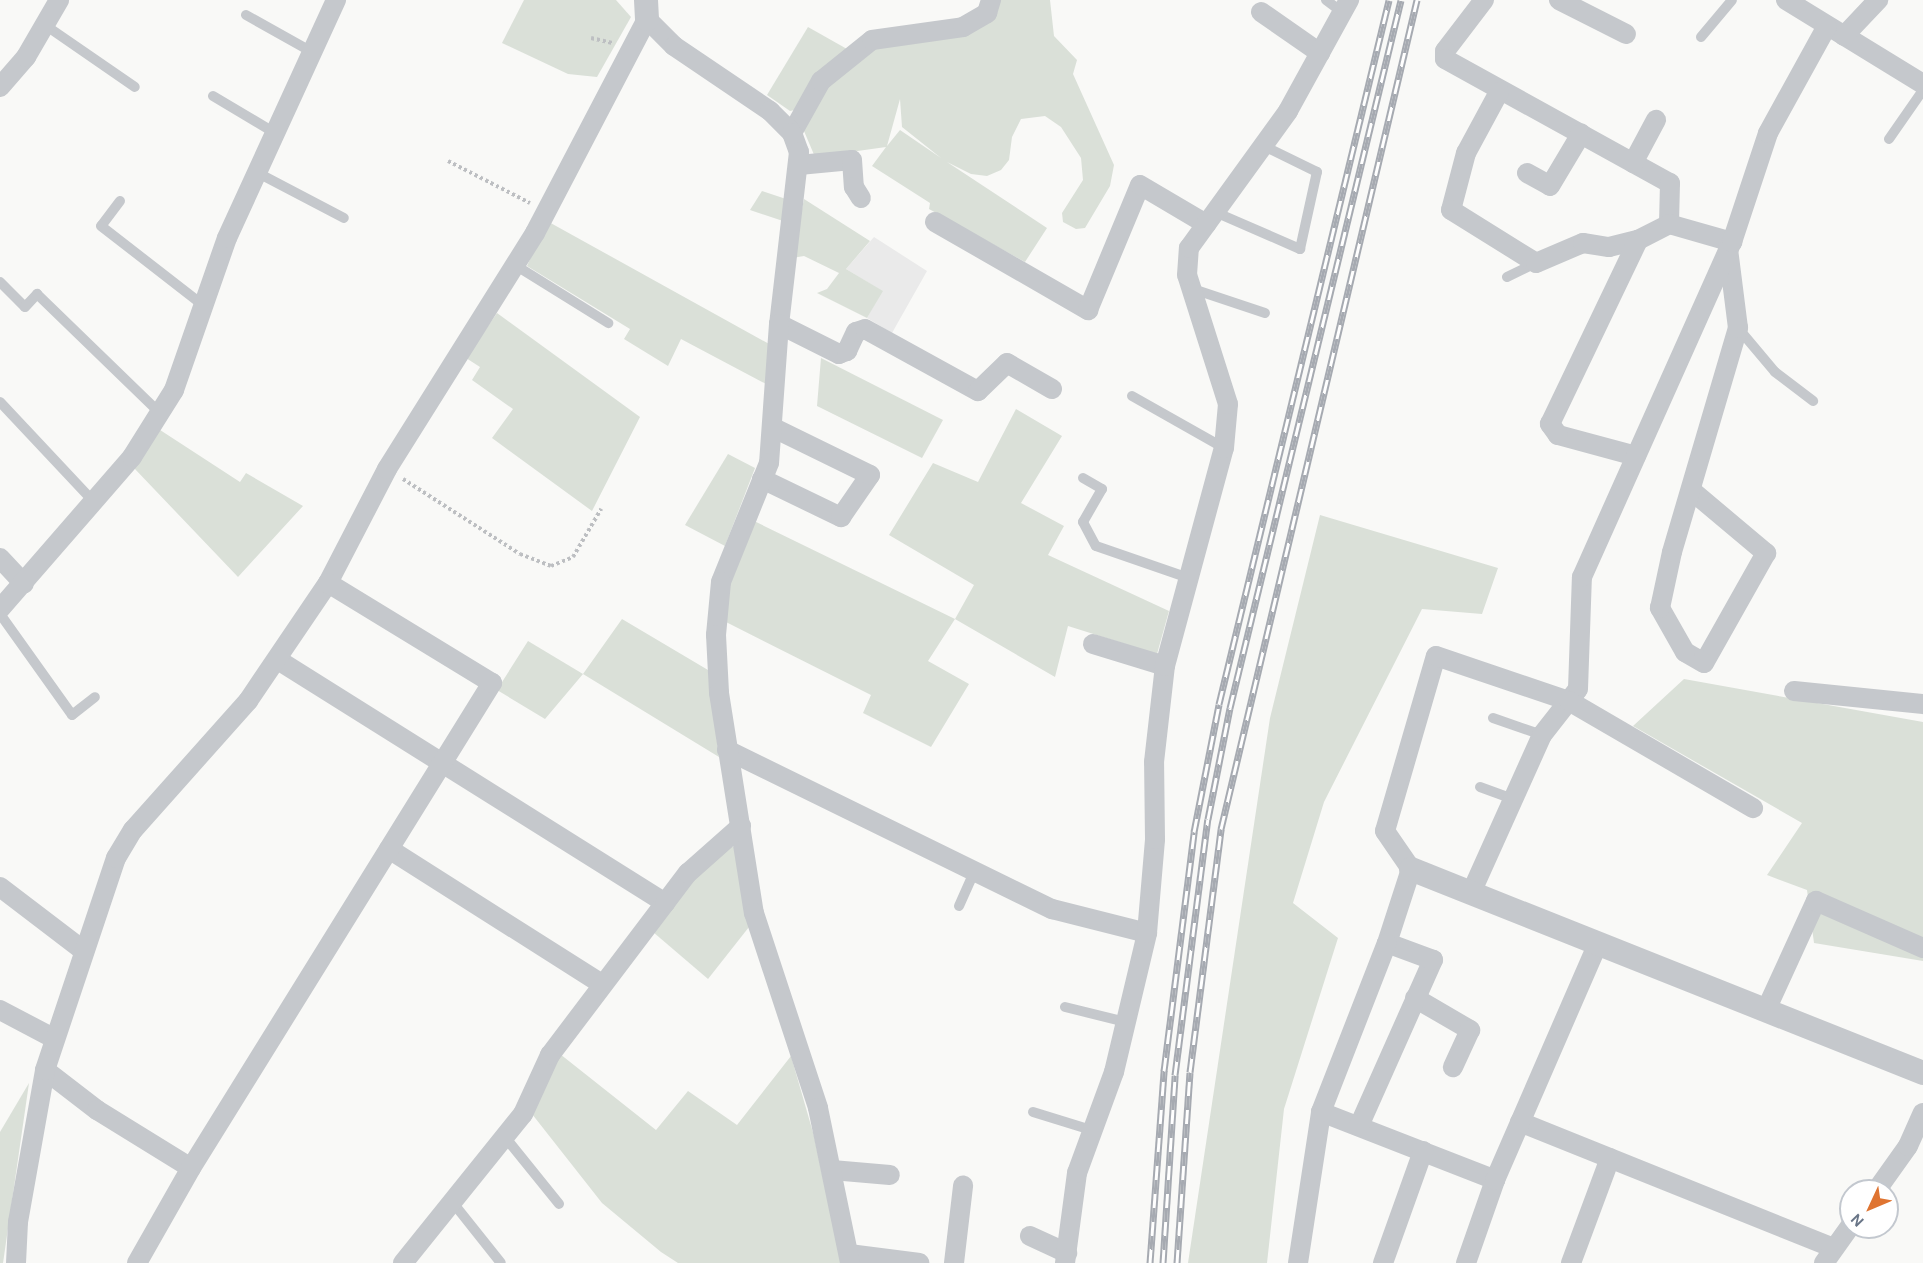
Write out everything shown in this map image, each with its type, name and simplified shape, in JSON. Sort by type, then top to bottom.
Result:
[{"type":"street","points":[[0,87],[26,57],[59,0]]},
{"type":"street","points":[[0,609],[24,584],[132,456],[174,390],[227,238],[336,0]]},
{"type":"street","points":[[792,133],[821,81],[872,40],[963,27],[987,13],[991,0]]},
{"type":"street","points":[[1484,0],[1444,51],[1445,59],[1499,92],[1670,183],[1669,224]]},
{"type":"street","points":[[1559,0],[1626,34]]},
{"type":"street","points":[[1786,0],[1844,36],[1920,78]]},
{"type":"street","points":[[1844,36],[1878,0]]},
{"type":"street","points":[[647,5],[674,46],[770,111],[792,133],[799,165],[778,324],[774,428],[769,463],[721,582],[716,614],[719,693],[754,913],[818,1108],[850,1258],[919,1263]]},
{"type":"street","points":[[16,1263],[18,1222],[45,1070],[116,858],[133,830],[248,701],[278,660],[328,583],[387,469],[547,212],[647,5]]},
{"type":"street","points":[[1030,1236],[1066,1258],[1077,1173],[1114,1072],[1147,933],[1155,839],[1154,762],[1165,666],[1224,448],[1228,404],[1186,275],[1189,248],[1288,111],[1345,6]]},
{"type":"street","points":[[1261,12],[1320,53]]},
{"type":"street","points":[[1471,893],[1542,735],[1578,688],[1582,577],[1730,246],[1768,133],[1827,26]]},
{"type":"street","points":[[1499,92],[1466,153],[1451,210],[1536,263],[1583,243],[1609,247],[1638,240],[1669,224],[1730,246]]},
{"type":"street","points":[[1633,163],[1656,120]]},
{"type":"street","points":[[1527,173],[1550,186],[1581,134]]},
{"type":"street","points":[[799,165],[852,160],[854,187],[861,198]]},
{"type":"street","points":[[935,222],[1088,310],[1140,185],[1210,218]]},
{"type":"street","points":[[1636,456],[1558,435],[1550,424],[1638,240]]},
{"type":"street","points":[[1692,491],[1766,553],[1704,663],[1685,652],[1660,608],[1692,491],[1738,328],[1730,246]]},
{"type":"street","points":[[778,324],[839,354],[847,351],[856,332],[865,329],[978,391],[1007,363],[1052,389]]},
{"type":"street","points":[[762,479],[841,517],[870,475],[774,428]]},
{"type":"street","points":[[0,558],[24,584]]},
{"type":"street","points":[[137,1263],[191,1168],[492,683],[328,583]]},
{"type":"street","points":[[1093,644],[1165,666]]},
{"type":"street","points":[[1753,808],[1569,701],[1436,656],[1385,831],[1412,869],[1923,1073]]},
{"type":"street","points":[[278,660],[664,903]]},
{"type":"street","points":[[1794,691],[1923,704]]},
{"type":"street","points":[[727,750],[974,873],[1052,909],[1147,933]]},
{"type":"street","points":[[403,1263],[454,1204],[523,1114],[550,1055],[664,903],[688,873],[741,826]]},
{"type":"street","points":[[389,849],[602,984]]},
{"type":"street","points":[[1298,1263],[1321,1112],[1387,943],[1412,869]]},
{"type":"street","points":[[0,887],[84,951]]},
{"type":"street","points":[[1766,1010],[1816,901],[1923,948]]},
{"type":"street","points":[[1359,1126],[1433,960],[1387,943]]},
{"type":"street","points":[[1466,1263],[1495,1180],[1598,943]]},
{"type":"street","points":[[1415,998],[1470,1030],[1453,1068]]},
{"type":"street","points":[[0,1010],[54,1038]]},
{"type":"street","points":[[45,1070],[97,1110],[191,1168]]},
{"type":"street","points":[[1321,1112],[1495,1180]]},
{"type":"street","points":[[1885,1179],[1908,1146],[1923,1113]]},
{"type":"street","points":[[1520,1122],[1610,1158],[1829,1256],[1841,1239]]},
{"type":"street","points":[[1383,1263],[1423,1151]]},
{"type":"street","points":[[1571,1263],[1610,1158]]},
{"type":"street","points":[[832,1170],[890,1175]]},
{"type":"street","points":[[954,1263],[963,1186]]},
{"type":"lane","points":[[1326,0],[1345,6]]},
{"type":"lane","points":[[1701,37],[1732,0]]},
{"type":"lane","points":[[246,15],[312,52]]},
{"type":"lane","points":[[45,25],[135,87]]},
{"type":"lane","points":[[1889,139],[1920,78]]},
{"type":"lane","points":[[213,96],[275,133]]},
{"type":"lane","points":[[1210,218],[1300,249],[1317,172],[1262,146]]},
{"type":"lane","points":[[256,172],[344,218]]},
{"type":"lane","points":[[120,201],[100,226],[204,306]]},
{"type":"lane","points":[[1507,277],[1536,263]]},
{"type":"lane","points":[[515,265],[608,323]]},
{"type":"lane","points":[[0,282],[25,307],[37,294],[160,413]]},
{"type":"lane","points":[[1190,288],[1265,313]]},
{"type":"lane","points":[[1738,328],[1775,372],[1813,401]]},
{"type":"lane","points":[[1132,396],[1224,448]]},
{"type":"lane","points":[[0,402],[93,501]]},
{"type":"lane","points":[[1083,478],[1102,489],[1083,522],[1096,546],[1189,578]]},
{"type":"lane","points":[[0,614],[72,715],[95,697]]},
{"type":"lane","points":[[1492,718],[1542,735]]},
{"type":"lane","points":[[1480,787],[1513,799]]},
{"type":"lane","points":[[959,906],[974,873]]},
{"type":"lane","points":[[1065,1007],[1126,1022]]},
{"type":"lane","points":[[1033,1112],[1091,1130]]},
{"type":"lane","points":[[505,1137],[559,1204]]},
{"type":"lane","points":[[454,1204],[501,1263]]},
{"type":"path","points":[[591,38],[616,44]]},
{"type":"path","points":[[448,161],[547,212]]},
{"type":"path","points":[[387,469],[520,554],[551,566],[573,557],[601,509]]},
{"type":"shaded area","points":[[524,0],[616,0],[631,17],[597,77],[568,74],[502,43]]},
{"type":"shaded area","points":[[998,0],[1050,0],[1054,36],[1077,60],[1073,74],[1114,165],[1110,186],[1085,228],[1076,229],[1063,222],[1062,213],[1083,180],[1081,158],[1061,127],[1045,116],[1021,119],[1012,137],[1009,160],[1001,170],[987,176],[971,174],[947,162],[1047,228],[1025,262],[929,209],[930,203],[872,166],[886,147],[815,157],[801,124],[824,83],[883,42],[922,39]],"holes":[[[900,99],[902,127],[941,158],[900,130],[887,146]]]},
{"type":"shaded area","points":[[808,27],[847,49],[799,109],[790,111],[767,95]]},
{"type":"shaded area","points":[[762,191],[786,199],[783,221],[750,210]]},
{"type":"shaded area","points":[[804,199],[870,241],[846,269],[883,291],[867,318],[817,293],[827,289],[839,273],[804,256],[792,258]]},
{"type":"shaded area","points":[[547,221],[771,345],[768,385],[681,339],[668,366],[624,339],[630,329],[527,266]]},
{"type":"shaded area","points":[[874,237],[927,271],[892,333],[867,318],[882,291],[846,269]]},
{"type":"shaded area","points":[[497,313],[640,417],[592,511],[492,438],[513,409],[472,380],[480,367],[466,358]]},
{"type":"shaded area","points":[[821,358],[943,420],[922,458],[817,406]]},
{"type":"shaded area","points":[[1016,409],[1062,436],[1021,503],[1064,526],[1048,555],[1169,611],[1157,654],[1068,626],[1055,677],[955,619],[974,585],[889,535],[933,463],[978,482]]},
{"type":"shaded area","points":[[157,428],[240,482],[246,473],[303,506],[238,577],[134,468]]},
{"type":"shaded area","points":[[728,454],[755,468],[725,546],[685,525]]},
{"type":"shaded area","points":[[1320,515],[1498,568],[1482,614],[1422,609],[1324,802],[1293,903],[1338,938],[1284,1109],[1267,1263],[1188,1263],[1270,718]]},
{"type":"shaded area","points":[[752,520],[955,619],[928,661],[969,684],[931,747],[863,713],[871,695],[724,621],[730,583]]},
{"type":"shaded area","points":[[622,619],[708,670],[719,757],[583,674]]},
{"type":"shaded area","points":[[528,641],[583,674],[545,719],[497,690]]},
{"type":"shaded area","points":[[1684,679],[1923,722],[1923,961],[1814,943],[1807,890],[1767,875],[1802,823],[1633,726]]},
{"type":"shaded area","points":[[729,845],[736,848],[749,927],[708,979],[653,932],[688,882]]},
{"type":"shaded area","points":[[560,1054],[656,1130],[688,1091],[737,1125],[791,1056],[814,1136],[841,1263],[678,1263],[661,1252],[602,1203],[532,1114]]},
{"type":"shaded area","points":[[29,1083],[3,1263],[0,1263],[0,1132]]},
{"type":"railway","points":[[1150,1263],[1164,1071],[1194,832],[1219,704],[1389,0]]},
{"type":"railway","points":[[1163,1263],[1175,1075],[1208,819],[1230,708],[1401,0]]},
{"type":"railway","points":[[1177,1263],[1190,1072],[1221,829],[1417,0]]}]
